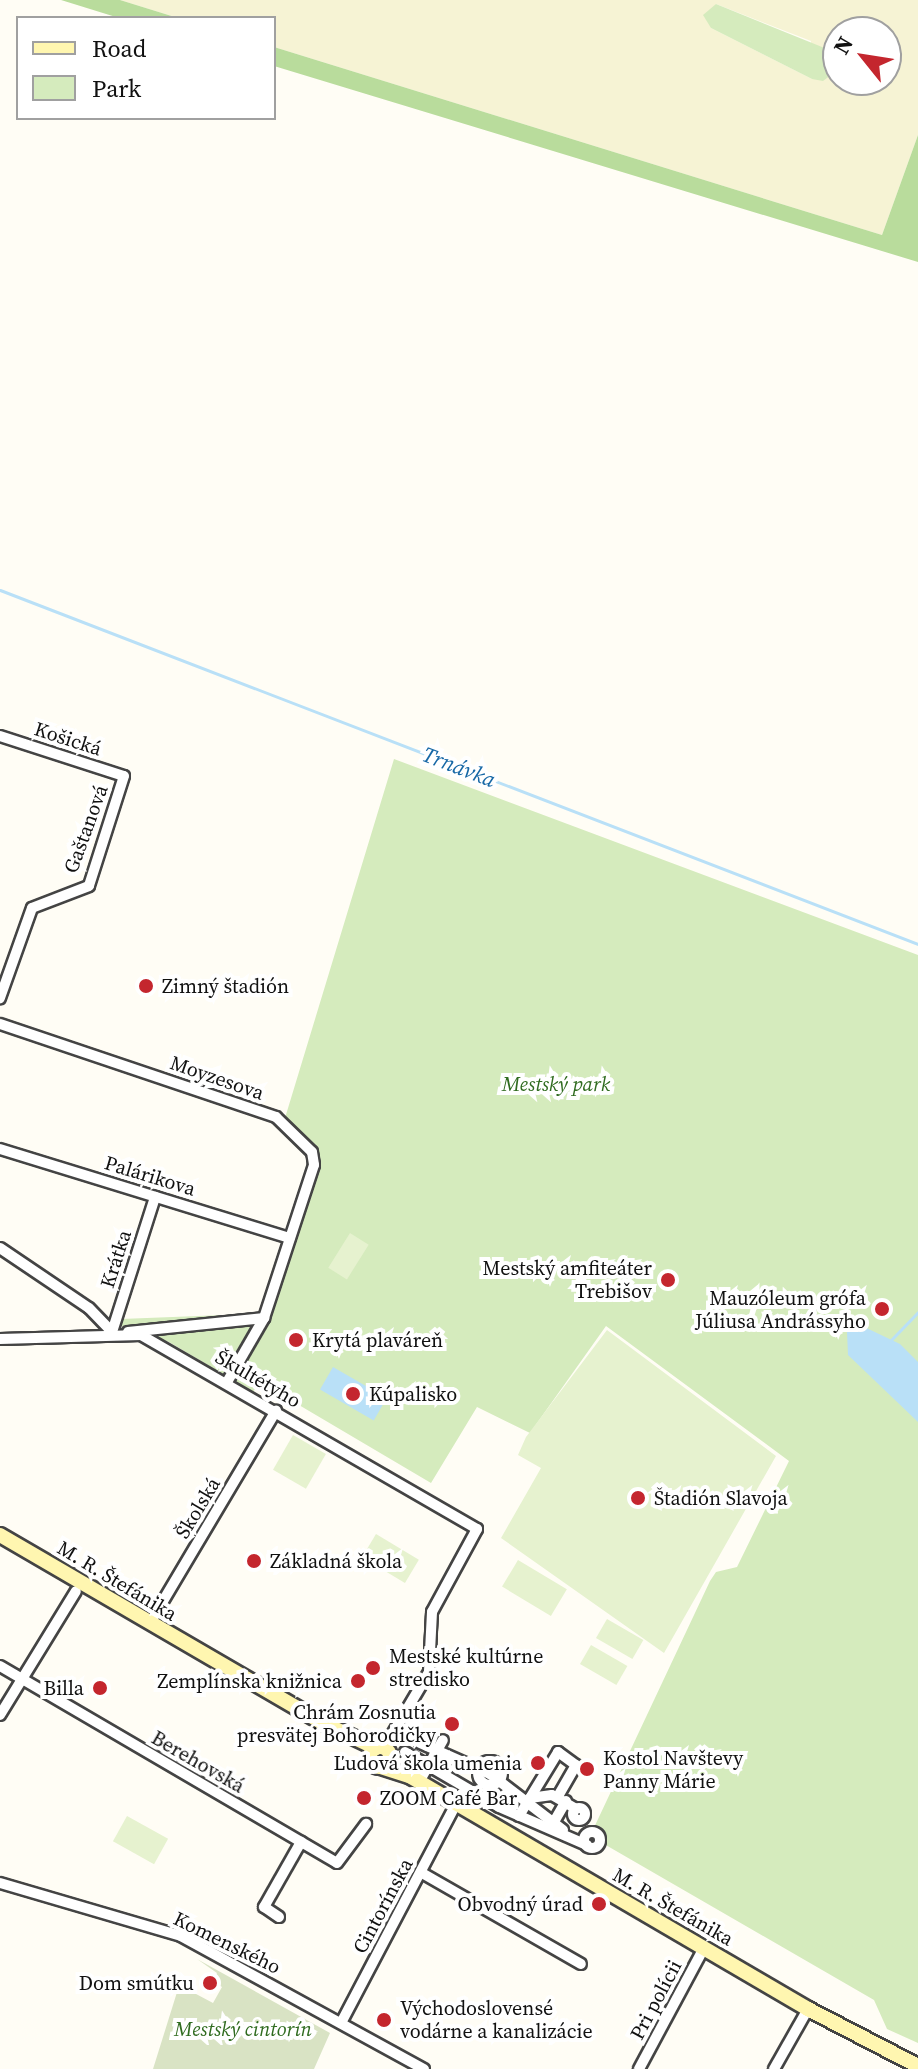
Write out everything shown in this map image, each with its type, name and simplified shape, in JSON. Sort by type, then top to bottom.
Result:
[{"type":"street","name":"Košická","points":[[0,736],[124,776]]},
{"type":"street","name":"Gaštanová","points":[[0,998],[32,908],[89,886],[124,776]]},
{"type":"street","name":"Moyzesova","points":[[0,1024],[276,1117],[315,1158],[264,1318],[227,1382]]},
{"type":"street","name":"Palárikova","points":[[0,1149],[290,1238]]},
{"type":"street","name":"Krátka","points":[[112,1332],[155,1197]]},
{"type":"street","points":[[0,1248],[89,1308],[112,1332]]},
{"type":"street","points":[[128,1332],[264,1318]]},
{"type":"street","name":"Škultétyho","points":[[0,1339],[128,1332],[164,1345],[477,1529],[432,1612],[429,1672],[380,1755]]},
{"type":"street","name":"Školská","points":[[150,1623],[276,1411]]},
{"type":"street","name":"M. R. Štefánika","points":[[0,1535],[380,1755],[415,1780],[808,2009],[918,2066]]},
{"type":"street","points":[[0,1715],[76,1591]]},
{"type":"street","name":"Berehovská","points":[[0,1666],[337,1863],[366,1824]]},
{"type":"street","points":[[415,1780],[429,1765],[443,1740]]},
{"type":"street","points":[[420,1743],[499,1781],[528,1800],[552,1826]]},
{"type":"street","points":[[405,1752],[519,1816],[552,1826],[587,1845],[600,1842],[596,1833],[589,1833],[571,1806],[528,1800]]},
{"type":"street","points":[[519,1816],[558,1752],[576,1765],[571,1806],[562,1832]]},
{"type":"street","points":[[478,1770],[494,1804]]},
{"type":"street","points":[[462,1784],[499,1781]]},
{"type":"street","name":"Cintorínska","points":[[341,2023],[456,1804]]},
{"type":"street","points":[[552,1826],[571,1806]]},
{"type":"street","points":[[279,1917],[264,1907],[301,1842]]},
{"type":"street","points":[[422,1873],[581,1964]]},
{"type":"street","name":"Komenského","points":[[0,1883],[181,1936],[424,2069]]},
{"type":"street","name":"Pri polícii","points":[[639,2069],[704,1948]]},
{"type":"street","points":[[774,2069],[808,2009]]},
{"type":"shaded area","points":[[120,0],[918,0],[918,135],[882,235],[276,48],[276,16],[172,16]],"holes":[[[716,4],[811,41],[812,79],[711,28]]]},
{"type":"green space","points":[[61,0],[120,0],[172,16],[113,16]]},
{"type":"green space","points":[[716,4],[822,47],[822,81],[812,79],[711,28],[703,15]]},
{"type":"green space","points":[[276,48],[882,235],[918,135],[918,262],[276,67]]},
{"type":"green space","name":"Mestský park","points":[[394,759],[918,955],[918,2043],[887,2029],[874,2000],[604,1844],[583,1851],[710,1581],[716,1572],[737,1567],[789,1461],[606,1326],[530,1433],[477,1407],[431,1483],[260,1382],[253,1392],[169,1342],[121,1326],[121,1319],[272,1313],[319,1165],[318,1153],[285,1118]]},
{"type":"green space","points":[[350,1233],[369,1245],[347,1279],[328,1268]]},
{"type":"green space","name":"Štadión Slavoja","points":[[607,1330],[776,1456],[664,1653],[501,1538],[541,1468],[518,1455],[526,1437]]},
{"type":"green space","points":[[293,1435],[326,1454],[306,1489],[273,1470]]},
{"type":"green space","points":[[376,1534],[419,1560],[405,1583],[362,1557]]},
{"type":"green space","points":[[518,1560],[567,1589],[551,1616],[502,1587]]},
{"type":"green space","points":[[607,1619],[643,1640],[632,1659],[596,1638]]},
{"type":"green space","points":[[591,1645],[627,1666],[616,1685],[580,1664]]},
{"type":"green space","points":[[127,1816],[168,1839],[154,1864],[113,1841]]},
{"type":"green space","name":"Mestský cintorín","points":[[197,1959],[330,2033],[314,2069],[153,2069],[178,1989],[181,1986],[213,2003],[222,1987],[213,1981],[217,1973]]},
{"type":"water","points":[[858,1324],[900,1344],[918,1362],[918,1422],[848,1355],[847,1332]]},
{"type":"water","name":"Kúpalisko","points":[[333,1367],[387,1398],[374,1421],[320,1390]]},
{"type":"waterway","name":"Trnávka","points":[[0,590],[918,944]]},
{"type":"waterway","points":[[890,1341],[918,1312]]},
{"type":"place","name":"Zimný štadión","points":[[146,986]]},
{"type":"place","name":"Mestský amfiteáter Trebišov","points":[[668,1280]]},
{"type":"place","name":"Mauzóleum grófa Júliusa Andrássyho","points":[[882,1309]]},
{"type":"place","name":"Krytá plaváreň","points":[[296,1340]]},
{"type":"place","name":"Kúpalisko","points":[[353,1394]]},
{"type":"place","name":"Štadión Slavoja","points":[[638,1498]]},
{"type":"place","name":"Základná škola","points":[[254,1561]]},
{"type":"place","name":"Mestské kultúrne stredisko","points":[[373,1668]]},
{"type":"place","name":"Zemplínska knižnica","points":[[358,1681]]},
{"type":"place","name":"Billa","points":[[100,1688]]},
{"type":"place","name":"Chrám Zosnutia presvätej Bohorodičky","points":[[452,1724]]},
{"type":"place","name":"Ľudová škola umenia","points":[[538,1763]]},
{"type":"place","name":"Kostol Navštevy Panny Márie","points":[[587,1769]]},
{"type":"place","name":"ZOOM Café Bar","points":[[364,1798]]},
{"type":"place","name":"Obvodný úrad","points":[[599,1904]]},
{"type":"place","name":"Dom smútku","points":[[210,1983]]},
{"type":"place","name":"Východoslovensé vodárne a kanalizácie","points":[[384,2020]]}]
